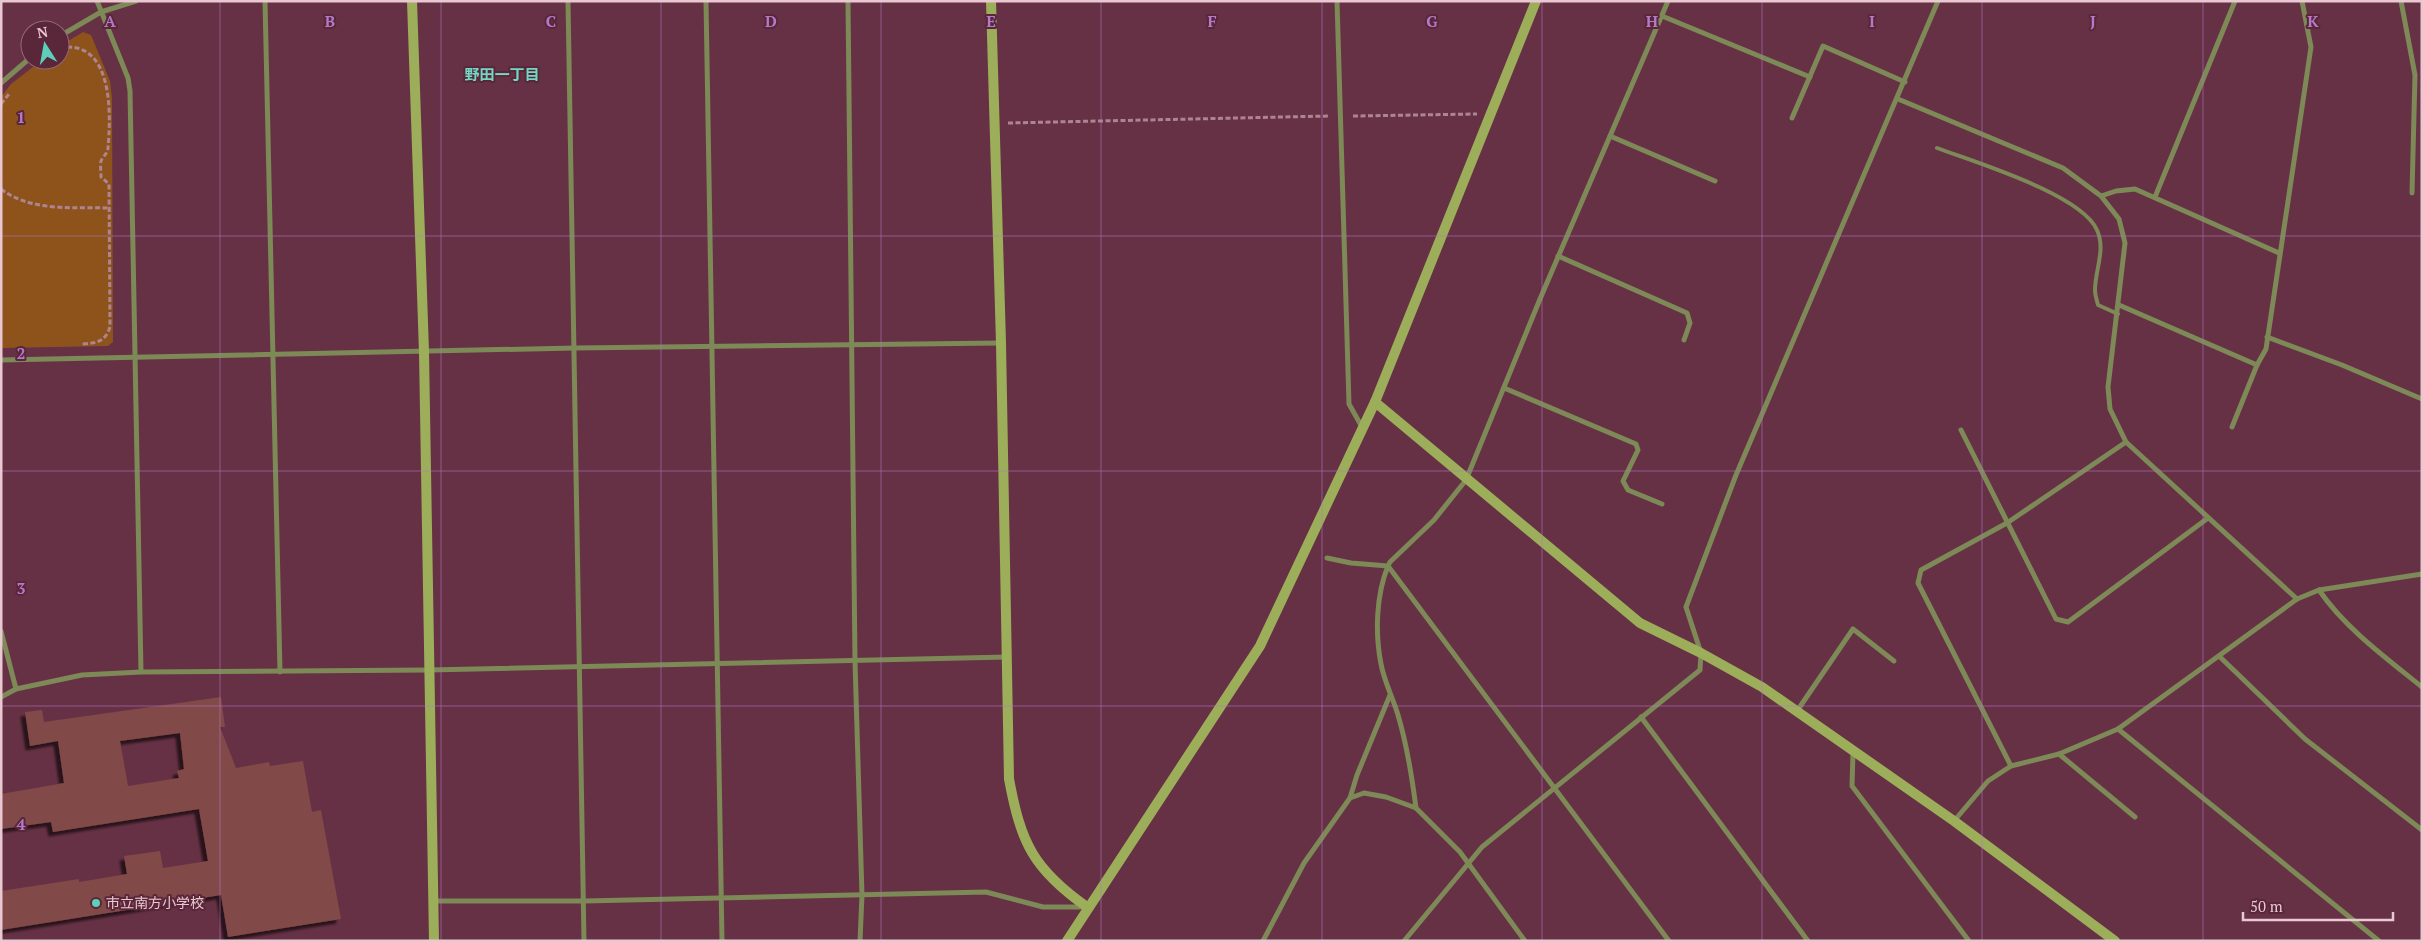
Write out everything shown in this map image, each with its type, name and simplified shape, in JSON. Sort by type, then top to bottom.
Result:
[{"type":"street","points":[[97,1],[128,78],[130,91],[141,672]]},
{"type":"street","points":[[70,30],[101,12],[136,1]]},
{"type":"street","points":[[265,1],[280,672]]},
{"type":"street","points":[[412,1],[424,352],[434,941]]},
{"type":"street","points":[[568,1],[584,941]]},
{"type":"street","points":[[706,1],[722,941]]},
{"type":"street","points":[[848,1],[855,662],[862,895],[860,941]]},
{"type":"street","points":[[991,1],[1002,343],[1009,779],[1016,818],[1026,845],[1046,874],[1087,907]]},
{"type":"street","points":[[1337,1],[1349,404],[1362,427]]},
{"type":"street","points":[[1067,941],[1087,907],[1260,646],[1375,402],[1536,1]]},
{"type":"street","points":[[1416,808],[1409,758],[1381,665],[1377,638],[1380,585],[1390,562],[1434,520],[1466,480],[1558,256],[1668,1]]},
{"type":"street","points":[[1404,941],[1482,847],[1700,670],[1700,652],[1686,607],[1736,475],[1898,99],[1938,1]]},
{"type":"street","points":[[2155,197],[2235,1]]},
{"type":"street","points":[[2232,427],[2257,365],[2266,348],[2311,47],[2302,1]]},
{"type":"street","points":[[2401,1],[2416,75],[2412,193]]},
{"type":"street","points":[[1662,16],[1810,77]]},
{"type":"street","points":[[1792,118],[1823,46],[1905,82]]},
{"type":"street","points":[[1,83],[20,67]]},
{"type":"street","points":[[1898,99],[2063,168],[2101,196],[2119,219],[2125,243],[2108,387],[2110,409],[2126,442],[2297,599]]},
{"type":"street","points":[[1610,136],[1715,181]]},
{"type":"street","points":[[2101,196],[2116,191],[2135,189],[2279,253]]},
{"type":"street","points":[[1558,256],[1687,313],[1690,323],[1684,340]]},
{"type":"street","points":[[2119,305],[2257,365]]},
{"type":"street","points":[[2267,337],[2342,365],[2422,399]]},
{"type":"street","points":[[1,360],[713,345],[1002,343]]},
{"type":"street","points":[[1504,388],[1636,444],[1638,450],[1623,481],[1628,490],[1662,504]]},
{"type":"street","points":[[1375,402],[1466,480],[1640,623],[1700,652],[1762,687],[1954,821],[2115,941]]},
{"type":"street","points":[[1961,430],[2056,619],[2068,622],[2208,518]]},
{"type":"street","points":[[2011,766],[1918,583],[1921,570],[2007,523],[2126,442]]},
{"type":"street","points":[[1327,558],[1351,563],[1388,566],[1553,789],[1669,941]]},
{"type":"street","points":[[1954,821],[1988,781],[2011,766],[2059,754],[2118,729],[2297,599],[2319,590],[2422,574]]},
{"type":"street","points":[[2319,590],[2327,602],[2377,650],[2422,686]]},
{"type":"street","points":[[1797,712],[1853,629],[1894,661]]},
{"type":"street","points":[[1,630],[16,689]]},
{"type":"street","points":[[2218,656],[2305,739],[2422,830]]},
{"type":"street","points":[[1,697],[16,689],[82,675],[141,672],[429,670],[718,663],[855,662],[1008,657]]},
{"type":"street","points":[[1263,941],[1304,863],[1350,798],[1357,775],[1391,694]]},
{"type":"street","points":[[1641,718],[1808,941]]},
{"type":"street","points":[[2118,729],[2379,941]]},
{"type":"street","points":[[1853,752],[1852,786],[1968,941]]},
{"type":"street","points":[[2059,754],[2135,817]]},
{"type":"street","points":[[1350,798],[1364,793],[1386,797],[1416,808],[1460,852],[1525,941]]},
{"type":"street","points":[[434,901],[721,898],[986,892],[1043,907],[1087,907]]},
{"type":"lane","points":[[1937,148],[2049,192],[2082,211],[2097,230],[2101,252],[2094,291],[2098,305],[2118,314]]},
{"type":"path","points":[[70,46],[78,46],[88,51],[99,64],[106,84],[108,150],[101,162],[101,169],[102,176],[109,184],[110,327],[102,341],[76,344]]},
{"type":"path","points":[[995,123],[1491,114]]},
{"type":"path","points":[[1,189],[34,204],[109,208]]},
{"type":"shaded area","points":[[83,32],[91,35],[110,81],[112,98],[113,342],[108,346],[1,348],[1,97],[11,84],[29,70],[70,70],[70,40]]},
{"type":"building","points":[[221,697],[225,727],[220,727],[236,768],[269,762],[270,766],[303,761],[312,812],[321,810],[341,919],[228,937],[221,895],[1,930],[1,891],[79,879],[79,882],[127,874],[124,856],[160,851],[163,868],[208,861],[199,809],[53,832],[51,822],[1,829],[1,794],[64,783],[58,741],[30,746],[25,712],[42,710],[44,722]],"holes":[[[180,733],[184,769],[177,771],[179,778],[128,786],[120,741]]]},
{"type":"place","name":"市立南方小学校","points":[[96,903]]},
{"type":"district","name":"野田一丁目","points":[[502,75]]}]
